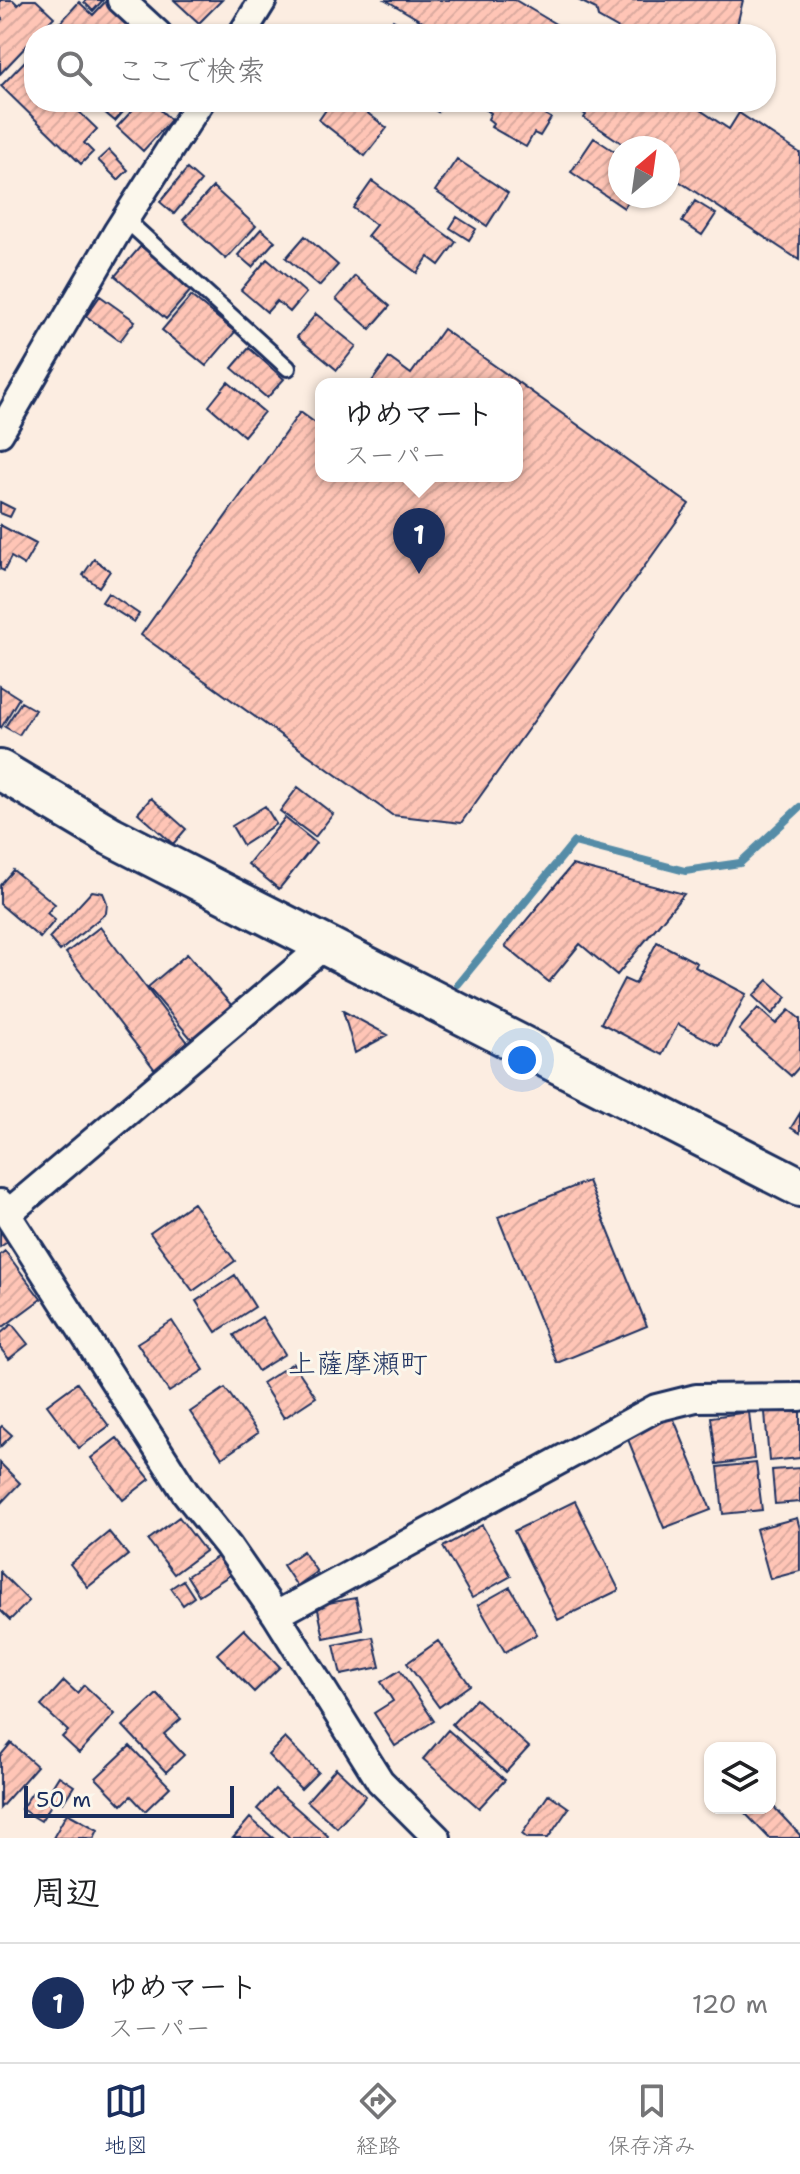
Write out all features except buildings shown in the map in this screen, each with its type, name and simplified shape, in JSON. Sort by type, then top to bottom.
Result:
[{"type":"street","points":[[121,0],[147,24]]},
{"type":"street","points":[[248,24],[263,0]]},
{"type":"street","points":[[0,433],[125,219],[194,112]]},
{"type":"street","points":[[0,770],[111,836],[800,1187]]},
{"type":"street","points":[[325,945],[4,1208],[185,1492],[228,1546],[276,1615],[380,1781],[437,1838]]},
{"type":"street","points":[[276,1615],[656,1408],[696,1398],[800,1397]]},
{"type":"lane","points":[[125,219],[288,368]]},
{"type":"waterway","points":[[458,984],[574,842],[685,871],[740,863],[800,807]]},
{"type":"place","name":"ゆめマート","points":[[419,574]]},
{"type":"district","name":"上薩摩瀬町","points":[[358,1363]]}]
